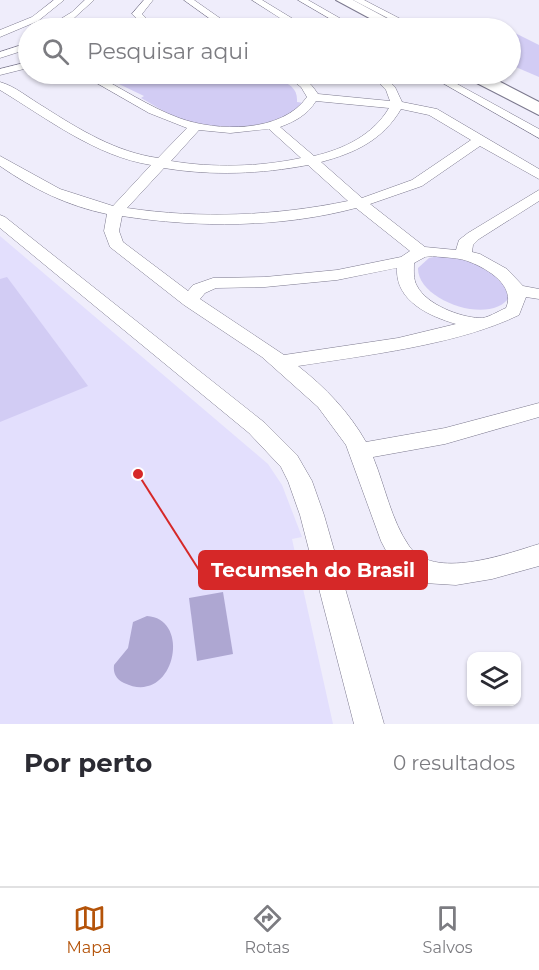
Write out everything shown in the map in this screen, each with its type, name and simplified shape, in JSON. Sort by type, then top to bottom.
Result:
[{"type":"highway","points":[[336,0],[371,18]]},
{"type":"highway","points":[[343,0],[379,18]]},
{"type":"highway","points":[[492,84],[539,108]]},
{"type":"highway","points":[[502,84],[539,103]]},
{"type":"highway","points":[[511,84],[539,103]]},
{"type":"street","points":[[36,18],[60,0]]},
{"type":"street","points":[[72,18],[90,0]]},
{"type":"street","points":[[141,18],[137,14],[149,0]]},
{"type":"street","points":[[188,0],[214,18]]},
{"type":"street","points":[[256,0],[285,18]]},
{"type":"street","points":[[302,0],[334,18]]},
{"type":"street","points":[[357,0],[392,18]]},
{"type":"street","points":[[88,18],[97,8]]},
{"type":"street","points":[[0,34],[18,26]]},
{"type":"street","points":[[0,48],[18,42]]},
{"type":"street","points":[[0,55],[18,49]]},
{"type":"street","points":[[0,72],[18,68]]},
{"type":"street","points":[[105,84],[166,117],[196,126],[232,129],[271,125],[305,111],[313,98]]},
{"type":"street","points":[[303,84],[309,89],[313,98]]},
{"type":"street","points":[[386,84],[391,89],[397,105]]},
{"type":"street","points":[[450,84],[539,134]]},
{"type":"street","points":[[0,85],[117,152],[159,163],[193,168],[238,169],[310,161],[344,150],[374,135],[384,126],[397,105]]},
{"type":"street","points":[[313,98],[397,105],[433,112],[539,175]]},
{"type":"street","points":[[271,125],[358,202],[414,256]]},
{"type":"street","points":[[196,126],[116,211],[111,225],[111,235],[116,244],[190,301],[284,362],[332,409],[361,451],[390,534],[411,566],[431,574],[450,575],[498,567],[539,555]]},
{"type":"street","points":[[0,160],[40,186],[66,197],[116,211],[191,218],[242,218],[293,215],[358,202],[415,183],[440,170],[481,139]]},
{"type":"street","points":[[464,254],[465,243],[473,236],[509,217],[539,194]]},
{"type":"street","points":[[0,220],[256,428],[289,461],[312,515],[369,724]]},
{"type":"street","points":[[190,301],[199,289],[213,283],[304,279],[364,270],[433,251],[464,254],[484,262],[501,273],[517,290],[539,294]]},
{"type":"street","points":[[414,256],[404,269],[407,281],[421,302],[441,315],[479,324]]},
{"type":"street","points":[[284,362],[398,344],[479,324],[513,311],[518,300],[517,290]]},
{"type":"street","points":[[361,451],[445,436],[539,410]]},
{"type":"shaded area","points":[[521,36],[539,45],[539,77],[521,69]]},
{"type":"shaded area","points":[[119,84],[287,84],[296,93],[297,102],[304,103],[278,119],[262,124],[246,127],[213,127],[177,118],[141,98],[144,96]]},
{"type":"shaded area","points":[[0,236],[268,464],[282,485],[302,537],[292,539],[333,724],[0,724]]},
{"type":"shaded area","points":[[449,254],[495,270],[511,294],[502,304],[490,309],[458,306],[443,300],[430,291],[421,280],[418,268],[429,258]]},
{"type":"shaded area","points":[[7,277],[88,386],[0,422],[0,279]]},
{"type":"shaded area","points":[[223,592],[233,654],[197,661],[189,598]]},
{"type":"shaded area","points":[[147,616],[161,621],[170,631],[173,645],[172,660],[165,673],[155,683],[141,687],[119,680],[114,665],[128,648],[133,622]]},
{"type":"place","name":"Tecumseh do Brasil","points":[[138,474]]}]
